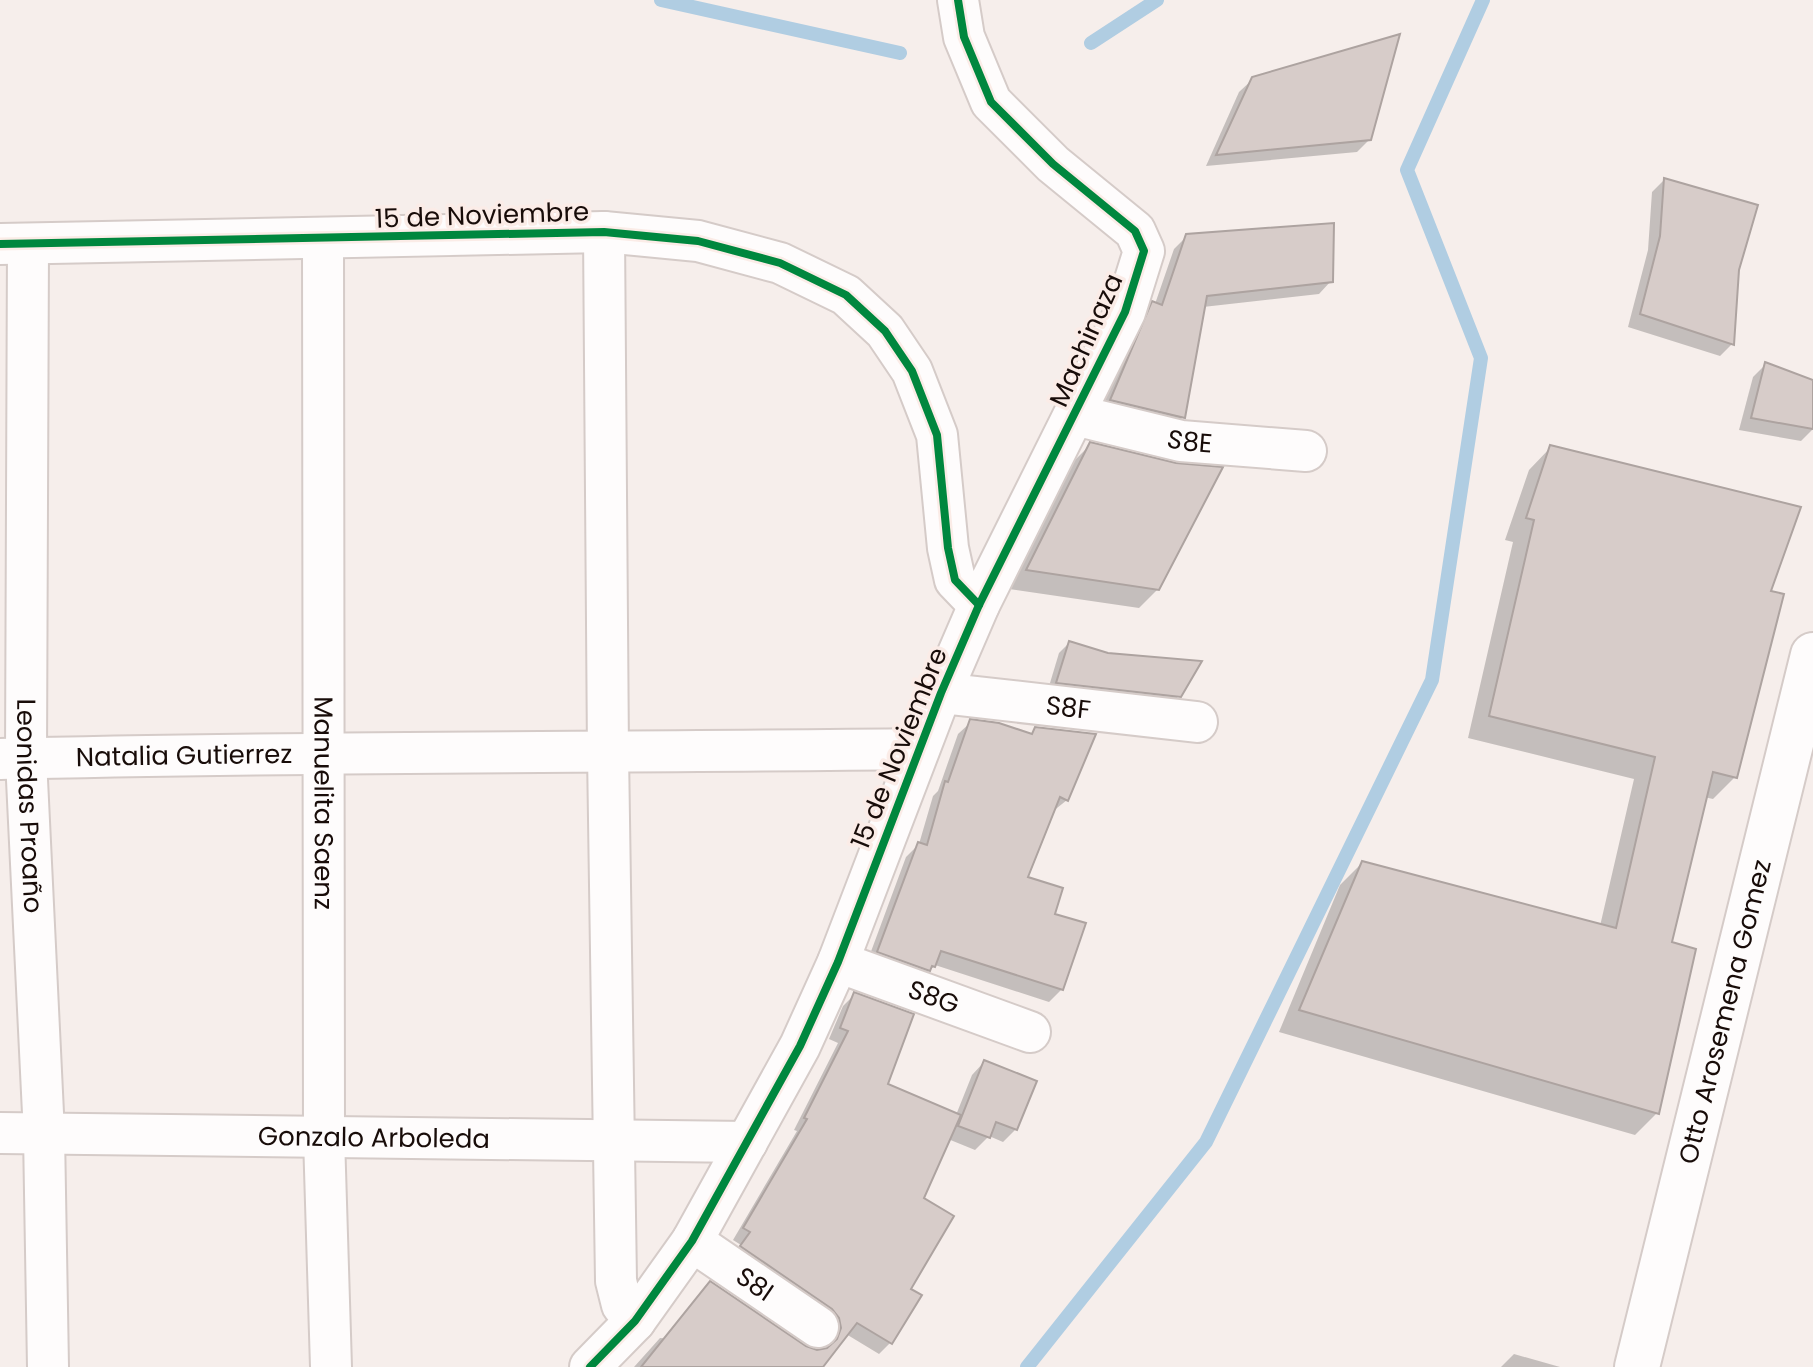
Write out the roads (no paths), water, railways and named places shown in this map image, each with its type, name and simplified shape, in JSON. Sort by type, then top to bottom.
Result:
[{"type":"street","name":"Machinaza","points":[[958,0],[964,37],[991,102],[1053,164],[1135,231],[1144,251],[1125,312],[979,605]]},
{"type":"street","name":"15 de Noviembre","points":[[14,244],[604,232],[698,241],[780,263],[846,295],[885,331],[912,371],[937,435],[948,548],[955,580],[979,605],[941,693],[838,962],[800,1046],[692,1241],[635,1321],[590,1367]]},
{"type":"street","points":[[604,232],[616,1281],[622,1305],[635,1321]]},
{"type":"street","name":"Manuelita Saenz","points":[[323,239],[324,1137],[331,1367]]},
{"type":"street","name":"Leonidas Proaño","points":[[14,244],[13,759],[44,1134],[48,1367]]},
{"type":"street","name":"S8E","points":[[1075,415],[1181,441],[1306,451]]},
{"type":"street","name":"Otto Arosemena Gomez","points":[[1637,1367],[1813,655]]},
{"type":"street","name":"S8F","points":[[941,693],[1197,722]]},
{"type":"street","name":"Natalia Gutierrez","points":[[13,759],[322,753],[919,749]]},
{"type":"street","name":"S8G","points":[[838,962],[1030,1032]]},
{"type":"street","name":"Gonzalo Arboleda","points":[[0,1133],[747,1142]]},
{"type":"street","name":"S8I","points":[[692,1241],[818,1327]]},
{"type":"waterway","points":[[661,0],[900,53]]},
{"type":"waterway","points":[[1091,43],[1157,0]]},
{"type":"waterway","points":[[1027,1367],[1206,1142],[1432,680],[1481,358],[1407,170],[1483,0]]}]
